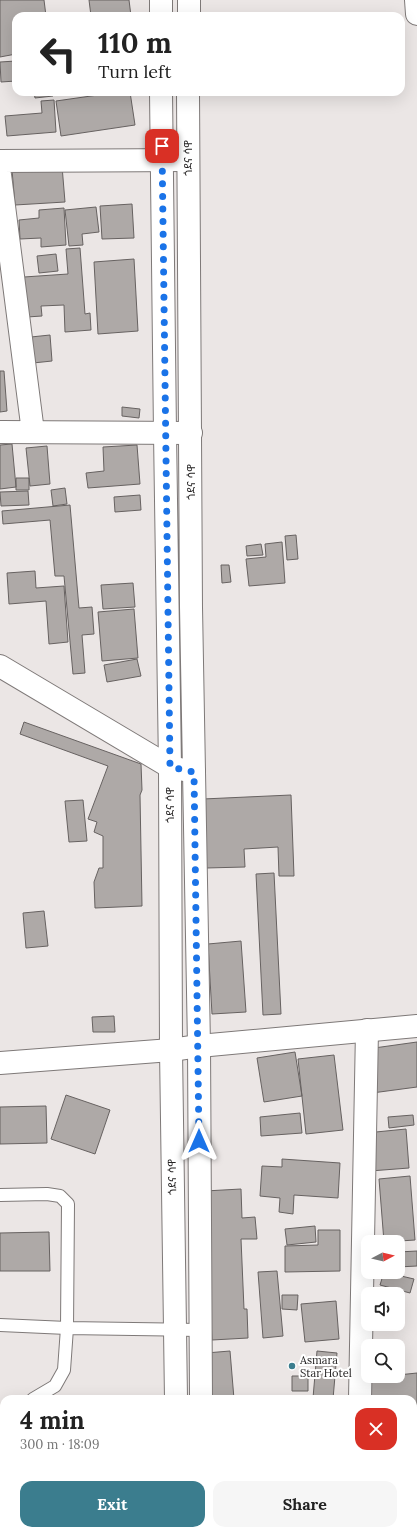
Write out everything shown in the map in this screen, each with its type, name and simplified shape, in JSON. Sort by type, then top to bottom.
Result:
[{"type":"main road","points":[[161,0],[161,12]]},
{"type":"main road","points":[[189,0],[189,12]]},
{"type":"main road","points":[[416,0],[417,14]]},
{"type":"main road","name":"ጎደና ሳዋ","points":[[162,96],[176,1395]]},
{"type":"main road","name":"ጎደና ሳዋ","points":[[188,96],[191,607],[198,1046],[201,1395]]},
{"type":"main road","points":[[0,161],[188,160]]},
{"type":"main road","points":[[0,175],[33,432]]},
{"type":"main road","points":[[0,432],[191,433]]},
{"type":"main road","points":[[0,662],[0,666],[170,767],[194,772]]},
{"type":"main road","points":[[0,1063],[171,1050],[198,1046],[417,1026]]},
{"type":"main road","points":[[360,1395],[367,1030]]},
{"type":"lane","points":[[0,1195],[47,1194],[60,1196],[68,1204],[67,1328],[64,1370],[55,1386],[40,1395]]},
{"type":"lane","points":[[0,1325],[174,1331],[200,1330]]},
{"type":"building","points":[[0,0],[44,0],[46,12],[12,12],[12,55],[0,57]]},
{"type":"building","points":[[89,0],[129,0],[130,12],[90,12]]},
{"type":"building","points":[[12,61],[12,81],[1,82],[0,62]]},
{"type":"building","points":[[35,96],[53,96],[35,98]]},
{"type":"building","points":[[91,96],[131,96],[135,125],[61,136],[56,101]]},
{"type":"building","points":[[54,100],[56,132],[7,136],[5,116],[42,113],[41,101]]},
{"type":"building","points":[[62,166],[65,202],[15,205],[12,170]]},
{"type":"building","points":[[132,204],[134,238],[102,239],[100,206]]},
{"type":"building","points":[[96,207],[99,232],[82,234],[83,245],[69,246],[65,210]]},
{"type":"building","points":[[64,208],[66,245],[41,247],[41,238],[20,239],[19,220],[39,218],[39,210]]},
{"type":"building","points":[[80,248],[85,314],[90,313],[91,330],[65,332],[64,305],[41,306],[42,316],[27,317],[24,277],[68,274],[66,249]]},
{"type":"building","points":[[56,254],[58,271],[39,273],[37,256]]},
{"type":"building","points":[[134,259],[138,331],[98,334],[94,262]]},
{"type":"building","points":[[50,335],[52,361],[33,363],[31,337]]},
{"type":"building","points":[[0,371],[4,371],[7,411],[0,412]]},
{"type":"building","points":[[122,407],[140,409],[139,418],[122,416]]},
{"type":"building","points":[[12,444],[16,487],[0,489],[0,445]]},
{"type":"building","points":[[137,445],[140,484],[88,488],[86,473],[104,471],[103,447]]},
{"type":"building","points":[[47,446],[50,484],[30,486],[26,448]]},
{"type":"building","points":[[16,478],[29,478],[29,490],[16,490]]},
{"type":"building","points":[[65,488],[67,504],[53,506],[51,490]]},
{"type":"building","points":[[28,491],[29,505],[1,506],[0,492]]},
{"type":"building","points":[[140,495],[141,510],[115,512],[114,497]]},
{"type":"building","points":[[70,505],[79,608],[92,607],[94,634],[82,635],[85,673],[73,674],[64,576],[55,576],[50,520],[3,524],[2,511]]},
{"type":"building","points":[[296,535],[298,559],[287,560],[285,536]]},
{"type":"building","points":[[282,542],[285,583],[249,586],[246,559],[266,557],[265,544]]},
{"type":"building","points":[[261,544],[263,555],[247,556],[246,546]]},
{"type":"building","points":[[221,565],[229,565],[231,582],[222,583]]},
{"type":"building","points":[[35,571],[36,588],[64,586],[68,642],[49,644],[46,601],[9,604],[7,573]]},
{"type":"building","points":[[133,583],[135,607],[103,609],[101,585]]},
{"type":"building","points":[[134,609],[138,658],[102,661],[98,612]]},
{"type":"building","points":[[137,659],[141,676],[107,682],[104,665]]},
{"type":"building","points":[[24,722],[141,764],[142,790],[140,795],[142,906],[95,908],[94,882],[99,868],[103,868],[103,836],[94,832],[97,822],[88,819],[108,766],[20,734]]},
{"type":"building","points":[[291,795],[294,876],[279,876],[278,847],[244,849],[245,867],[206,868],[203,799]]},
{"type":"building","points":[[83,800],[87,841],[69,842],[65,801]]},
{"type":"building","points":[[274,873],[281,1014],[263,1015],[256,874]]},
{"type":"building","points":[[44,911],[48,946],[26,948],[23,913]]},
{"type":"building","points":[[241,941],[246,1012],[212,1014],[208,944]]},
{"type":"building","points":[[114,1016],[115,1032],[93,1032],[92,1017]]},
{"type":"building","points":[[417,1042],[417,1087],[372,1093],[367,1049]]},
{"type":"building","points":[[295,1052],[302,1096],[264,1102],[257,1058]]},
{"type":"building","points":[[334,1055],[343,1130],[306,1134],[298,1059]]},
{"type":"building","points":[[66,1095],[110,1110],[95,1154],[51,1139]]},
{"type":"building","points":[[46,1106],[47,1143],[0,1144],[0,1107]]},
{"type":"building","points":[[300,1113],[302,1133],[261,1136],[260,1117]]},
{"type":"building","points":[[413,1115],[414,1125],[389,1128],[388,1117]]},
{"type":"building","points":[[406,1129],[409,1168],[370,1171],[366,1133]]},
{"type":"building","points":[[282,1159],[340,1163],[338,1198],[294,1195],[293,1214],[279,1212],[280,1198],[260,1196],[262,1166],[282,1167]]},
{"type":"building","points":[[410,1176],[415,1240],[405,1241],[405,1235],[383,1235],[379,1179]]},
{"type":"building","points":[[241,1189],[242,1218],[255,1217],[257,1239],[241,1239],[244,1309],[247,1309],[248,1338],[212,1340],[205,1191]]},
{"type":"building","points":[[315,1226],[316,1242],[287,1245],[285,1229]]},
{"type":"building","points":[[318,1230],[340,1230],[340,1271],[285,1272],[285,1246],[318,1245]]},
{"type":"building","points":[[49,1232],[50,1271],[0,1271],[0,1233]]},
{"type":"building","points":[[417,1251],[417,1266],[405,1267],[405,1252]]},
{"type":"building","points":[[277,1271],[283,1336],[263,1338],[258,1272]]},
{"type":"building","points":[[405,1277],[414,1279],[410,1293],[405,1292],[405,1287],[388,1287],[380,1285],[382,1279],[405,1279]]},
{"type":"building","points":[[282,1295],[298,1295],[297,1310],[282,1309]]},
{"type":"building","points":[[336,1301],[339,1339],[305,1342],[301,1304]]},
{"type":"building","points":[[230,1351],[234,1395],[209,1395],[206,1353]]},
{"type":"building","points":[[317,1351],[337,1353],[333,1395],[313,1395]]},
{"type":"building","points":[[417,1373],[417,1395],[369,1395],[368,1383],[405,1383],[405,1374]]},
{"type":"building","points":[[292,1376],[308,1376],[308,1391],[292,1391]]},
{"type":"place","name":"Asmara Star Hotel","points":[[292,1366]]},
{"type":"route","points":[[162,146],[165,480],[170,767],[194,772],[199,1141]]}]
